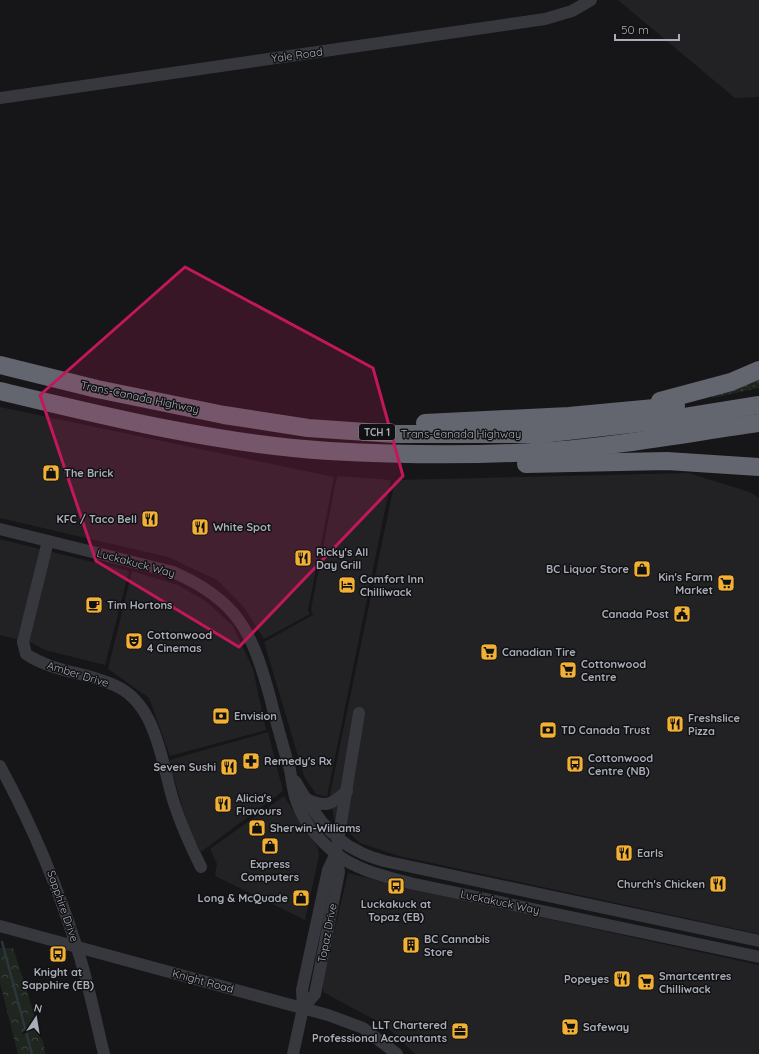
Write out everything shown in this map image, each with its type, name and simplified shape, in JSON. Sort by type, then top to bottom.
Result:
[{"type":"highway","name":"Trans-Canada Highway","points":[[0,365],[149,400],[264,422],[308,428],[394,434],[541,434],[652,422],[759,405]]},
{"type":"highway","points":[[624,411],[731,382],[759,370]]},
{"type":"highway","name":"Trans-Canada Highway","points":[[0,391],[160,428],[221,438],[328,451],[405,454],[506,453],[572,449],[759,423]]},
{"type":"highway","points":[[264,422],[432,423],[569,416],[716,401],[759,392]]},
{"type":"highway","points":[[221,438],[338,459],[387,462],[461,464],[660,461],[757,466]]},
{"type":"street","name":"Yale Road","points":[[0,98],[545,19],[572,11],[591,0]]},
{"type":"street","name":"Luckakuck Way","points":[[0,529],[173,572],[196,582],[221,600],[240,621],[249,636],[258,657],[291,775],[296,801],[302,815],[320,839],[336,853],[355,865],[380,875],[410,883],[759,957]]},
{"type":"street","name":"Amber Drive","points":[[48,541],[23,642],[26,654],[38,662],[95,677],[121,688],[140,707],[151,727],[174,803],[201,867]]},
{"type":"street","name":"Topaz Drive","points":[[293,1054],[303,1008],[302,990],[328,870],[336,853],[359,713]]},
{"type":"street","name":"Sapphire Drive","points":[[0,766],[26,814],[51,871],[77,946],[104,1054]]},
{"type":"street","name":"Luckakuck Way","points":[[291,775],[319,820],[338,838],[357,851],[384,861],[759,942]]},
{"type":"street","points":[[306,799],[318,805],[327,805],[335,802],[347,791]]},
{"type":"street","name":"Knight Road","points":[[0,926],[328,1015],[363,1028],[397,1054]]},
{"type":"highlighted area","points":[[185,267],[373,368],[403,476],[239,647],[96,561],[40,395]]},
{"type":"shaded area","points":[[618,0],[759,0],[759,97],[735,98]]},
{"type":"shaded area","points":[[0,407],[334,477],[308,610],[310,614],[264,639],[243,606],[217,580],[168,557],[0,518]]},
{"type":"shaded area","name":"Cottonwood Centre","points":[[688,473],[750,492],[759,498],[759,934],[399,856],[360,843],[334,819],[330,794],[395,480]]},
{"type":"shaded area","points":[[337,476],[391,480],[327,797],[316,794],[304,776],[264,642],[313,615],[311,609]]},
{"type":"shaded area","points":[[0,539],[129,571],[105,665],[45,650],[34,644],[0,635]]},
{"type":"shaded area","points":[[132,571],[178,585],[207,602],[233,626],[253,669],[266,730],[170,756],[149,698],[108,669]]},
{"type":"shaded area","points":[[268,732],[283,791],[201,852],[188,827],[169,760]]},
{"type":"shaded area","points":[[284,796],[318,848],[319,856],[305,920],[215,876],[217,864],[210,849]]},
{"type":"shaded area","points":[[348,873],[407,888],[759,965],[759,1054],[415,1054],[386,1026],[323,992],[323,978]]},
{"type":"green space","points":[[759,377],[759,388],[712,398],[712,396]]},
{"type":"green space","points":[[0,948],[13,948],[43,1042],[45,1054],[18,1054],[0,983]]},
{"type":"waterway","points":[[2,942],[32,1054]]},
{"type":"place","name":"The Brick","points":[[51,473]]},
{"type":"place","name":"KFC / Taco Bell","points":[[150,519]]},
{"type":"place","name":"White Spot","points":[[200,527]]},
{"type":"place","name":"Ricky's All Day Grill","points":[[303,558]]},
{"type":"place","name":"BC Liquor Store","points":[[642,569]]},
{"type":"place","name":"Kin's Farm Market","points":[[726,583]]},
{"type":"place","name":"Comfort Inn Chilliwack","points":[[347,585]]},
{"type":"place","name":"Tim Hortons","points":[[94,605]]},
{"type":"place","name":"Canada Post","points":[[682,614]]},
{"type":"place","name":"Cottonwood 4 Cinemas","points":[[134,641]]},
{"type":"place","name":"Canadian Tire","points":[[489,652]]},
{"type":"place","name":"Cottonwood Centre","points":[[568,670]]},
{"type":"place","name":"Envision","points":[[221,716]]},
{"type":"place","name":"Freshslice Pizza","points":[[675,724]]},
{"type":"place","name":"TD Canada Trust","points":[[548,730]]},
{"type":"place","name":"Remedy's Rx","points":[[251,761]]},
{"type":"place","name":"Cottonwood Centre (NB)","points":[[575,764]]},
{"type":"place","name":"Seven Sushi","points":[[229,767]]},
{"type":"place","name":"Alicia's Flavours","points":[[223,804]]},
{"type":"place","name":"Sherwin-Williams","points":[[257,828]]},
{"type":"place","name":"Express Computers","points":[[270,846]]},
{"type":"place","name":"Earls","points":[[624,853]]},
{"type":"place","name":"Church's Chicken","points":[[718,884]]},
{"type":"place","name":"Luckakuck at Topaz (EB)","points":[[396,886]]},
{"type":"place","name":"Long & McQuade","points":[[301,898]]},
{"type":"place","name":"BC Cannabis Store","points":[[411,945]]},
{"type":"place","name":"Knight at Sapphire (EB)","points":[[58,954]]},
{"type":"place","name":"Popeyes","points":[[622,979]]},
{"type":"place","name":"Smartcentres Chilliwack","points":[[646,982]]},
{"type":"place","name":"Safeway","points":[[570,1027]]},
{"type":"place","name":"LLT Chartered Professional Accountants","points":[[460,1031]]}]
